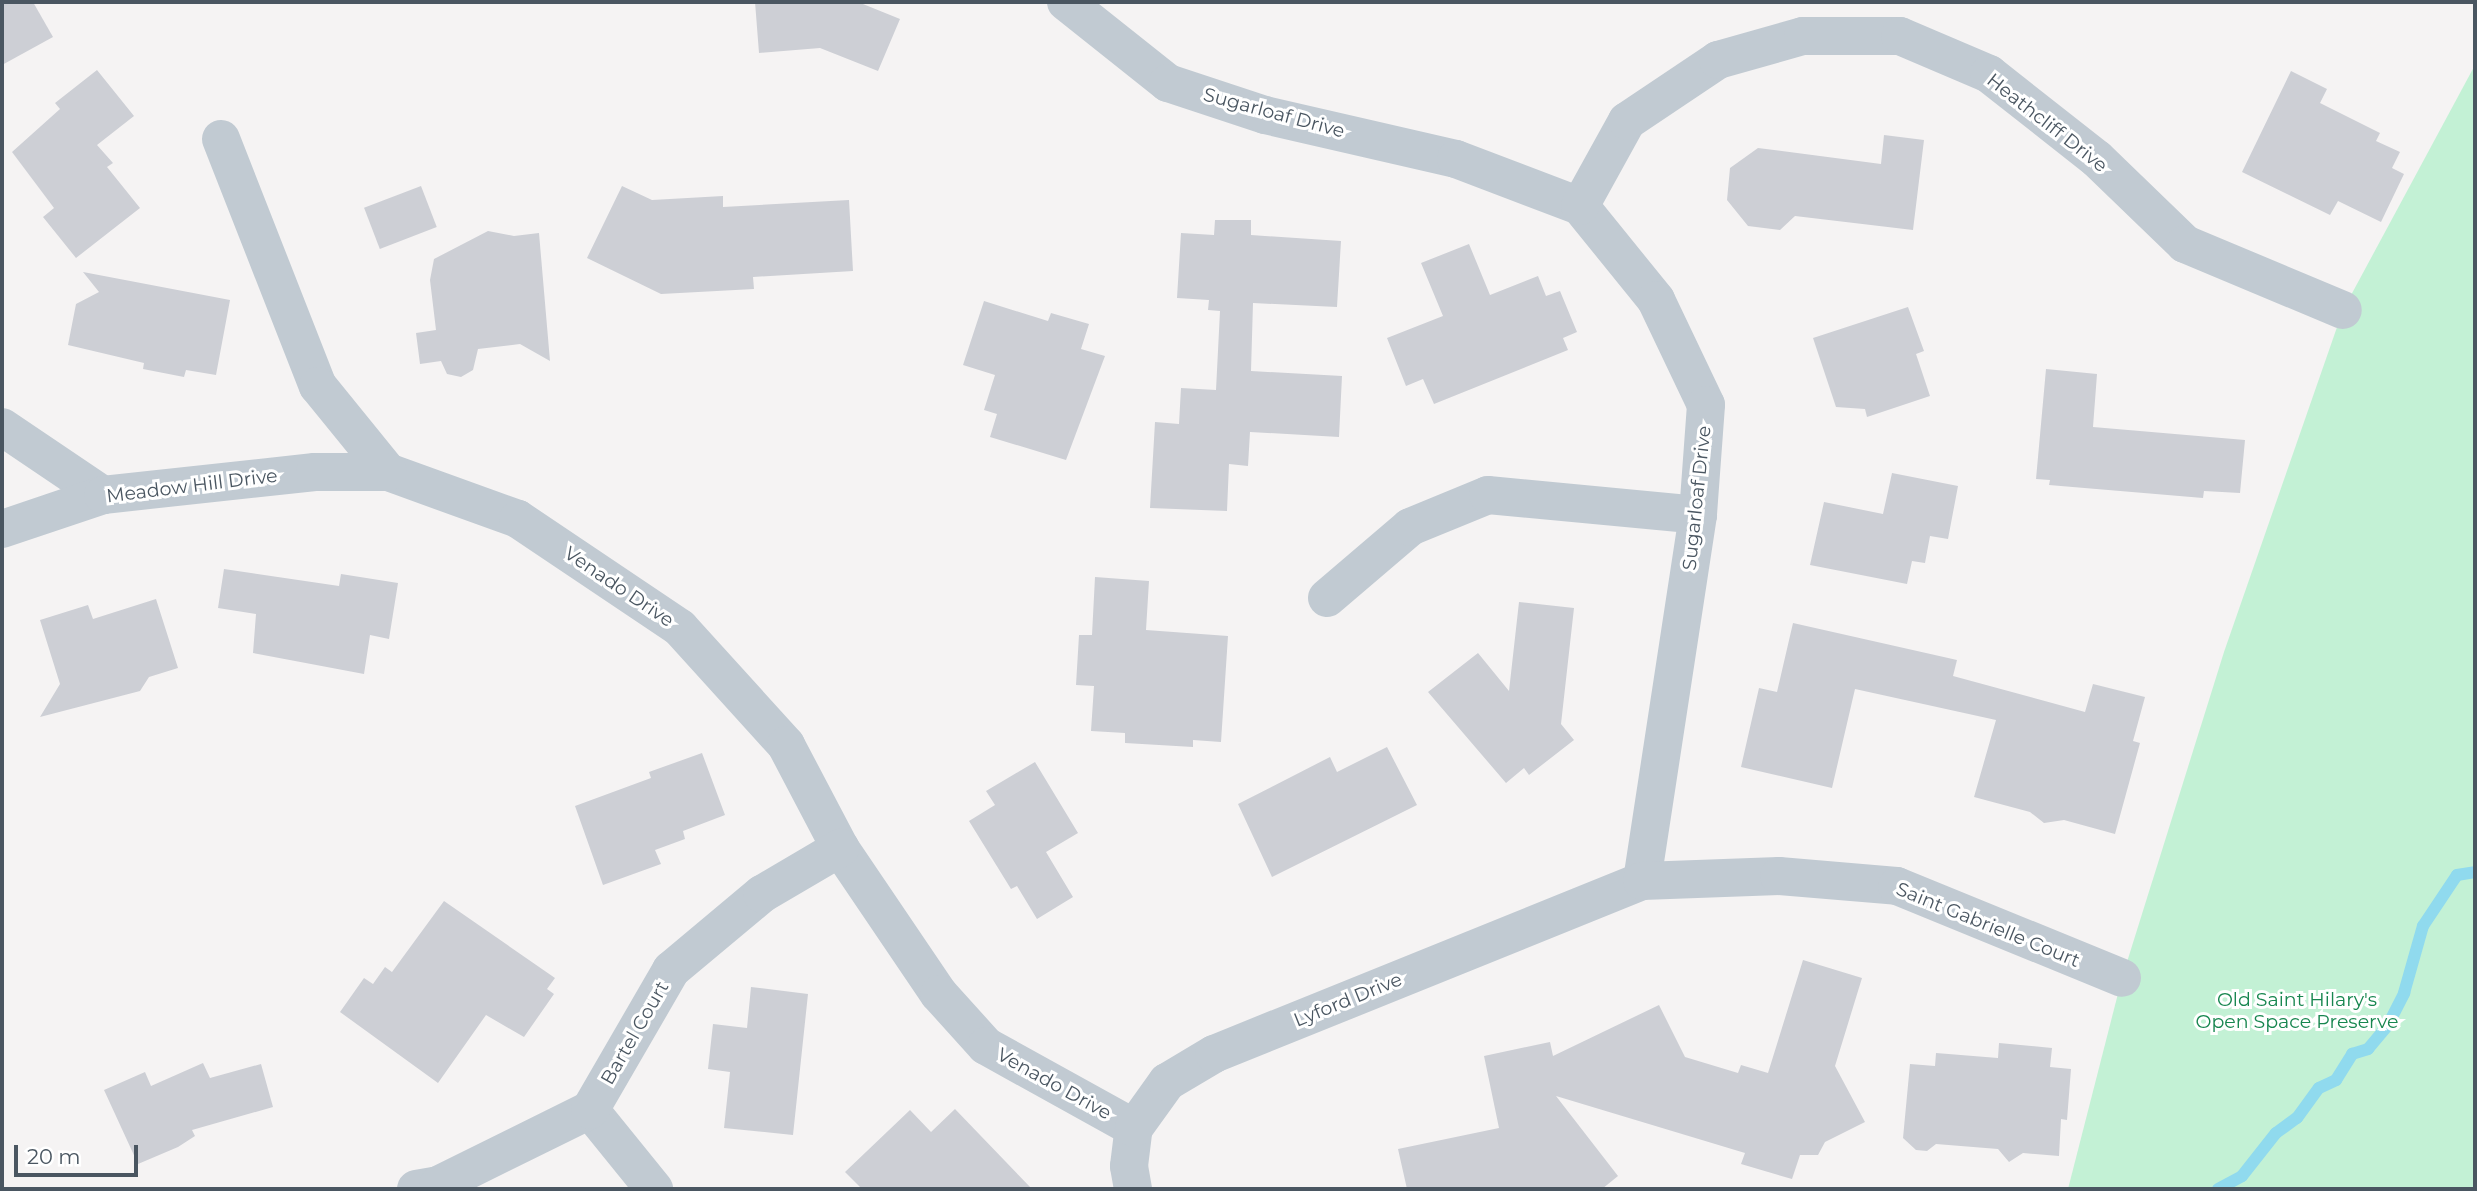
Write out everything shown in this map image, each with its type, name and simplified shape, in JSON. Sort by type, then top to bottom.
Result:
[{"type":"street","name":"Sugarloaf Drive","points":[[1066,2],[1168,83],[1265,115],[1456,159],[1580,206],[1656,300],[1706,405],[1698,515],[1642,881]]},
{"type":"street","name":"Heathcliff Drive","points":[[1580,206],[1627,121],[1718,60],[1803,36],[1900,36],[1989,74],[2097,159],[2185,244],[2343,310]]},
{"type":"street","points":[[221,139],[318,386],[388,472]]},
{"type":"street","points":[[2,427],[103,495]]},
{"type":"street","name":"Meadow Hill Drive","points":[[2,529],[103,495],[302,473],[388,472]]},
{"type":"street","name":"Venado Drive","points":[[388,472],[518,519],[680,628],[786,744],[840,848],[939,993],[986,1046],[1134,1128]]},
{"type":"street","points":[[1327,598],[1410,527],[1488,495],[1698,515]]},
{"type":"street","name":"Bartel Court","points":[[590,1110],[671,970],[762,894],[840,848]]},
{"type":"street","name":"Saint Gabrielle Court","points":[[1642,881],[1779,876],[1897,886],[2122,978]]},
{"type":"street","name":"Lyford Drive","points":[[1133,1189],[1129,1166],[1134,1128],[1167,1082],[1214,1054],[1642,881]]},
{"type":"street","points":[[416,1189],[438,1185],[590,1110],[654,1189]]},
{"type":"green space","name":"Old Saint Hilary's Open Space Preserve","points":[[2475,65],[2475,1189],[2068,1189],[2122,978],[2224,652],[2343,310]]},
{"type":"building","points":[[2,2],[33,2],[53,37],[2,65]]},
{"type":"building","points":[[755,2],[858,2],[900,19],[878,71],[820,48],[759,53]]},
{"type":"building","points":[[97,70],[134,116],[97,145],[113,163],[107,167],[140,208],[76,258],[43,217],[54,208],[12,152],[60,109],[55,103]]},
{"type":"building","points":[[2291,71],[2327,89],[2320,103],[2380,133],[2376,141],[2400,152],[2392,168],[2404,174],[2381,222],[2338,201],[2330,215],[2242,172]]},
{"type":"building","points":[[1884,135],[1924,140],[1913,230],[1795,216],[1780,230],[1748,226],[1727,200],[1730,168],[1758,148],[1881,164]]},
{"type":"building","points":[[421,186],[437,227],[380,249],[364,208]]},
{"type":"building","points":[[622,186],[652,200],[723,196],[723,207],[849,200],[853,271],[753,277],[754,289],[661,294],[587,258]]},
{"type":"building","points":[[1215,220],[1251,220],[1251,235],[1341,241],[1337,307],[1253,303],[1251,371],[1342,376],[1339,437],[1250,432],[1248,466],[1229,464],[1227,511],[1150,508],[1155,422],[1179,424],[1181,388],[1216,390],[1220,311],[1208,310],[1209,300],[1177,298],[1181,233],[1214,235]]},
{"type":"building","points":[[488,231],[514,236],[539,233],[550,361],[520,344],[478,349],[473,370],[461,377],[447,374],[441,361],[420,364],[416,333],[436,330],[430,280],[434,259]]},
{"type":"building","points":[[1469,244],[1490,295],[1538,276],[1546,296],[1560,291],[1577,332],[1563,338],[1568,350],[1434,404],[1423,379],[1406,386],[1387,338],[1443,316],[1421,263]]},
{"type":"building","points":[[83,272],[230,300],[216,375],[186,370],[184,377],[143,369],[144,363],[68,345],[76,304],[99,292]]},
{"type":"building","points":[[984,301],[1048,321],[1051,313],[1089,324],[1081,349],[1105,356],[1066,460],[990,437],[997,414],[984,410],[995,375],[963,365]]},
{"type":"building","points":[[1908,307],[1924,351],[1916,354],[1930,396],[1867,417],[1865,409],[1836,407],[1813,338]]},
{"type":"building","points":[[2046,369],[2097,374],[2093,427],[2245,440],[2240,493],[2204,491],[2203,498],[2049,485],[2050,480],[2036,479]]},
{"type":"building","points":[[1892,473],[1958,486],[1948,539],[1930,536],[1925,563],[1912,561],[1907,584],[1810,565],[1824,502],[1883,514]]},
{"type":"building","points":[[224,569],[339,586],[341,574],[398,583],[389,639],[370,635],[364,674],[253,653],[256,614],[218,608]]},
{"type":"building","points":[[1095,577],[1149,581],[1146,630],[1228,636],[1221,742],[1193,740],[1193,747],[1125,743],[1125,733],[1091,731],[1094,686],[1076,685],[1079,635],[1092,635]]},
{"type":"building","points":[[156,599],[178,668],[149,677],[140,691],[40,717],[60,684],[40,620],[88,605],[93,619]]},
{"type":"building","points":[[1519,602],[1574,608],[1561,724],[1574,740],[1529,775],[1524,768],[1506,783],[1428,692],[1478,653],[1509,691]]},
{"type":"building","points":[[1793,623],[1957,660],[1953,676],[2085,712],[2093,684],[2145,697],[2133,741],[2140,743],[2115,834],[2064,820],[2044,823],[2030,812],[1974,797],[1996,720],[1855,689],[1832,788],[1741,767],[1759,688],[1777,692]]},
{"type":"building","points":[[1387,747],[1417,805],[1272,877],[1238,804],[1330,757],[1337,772]]},
{"type":"building","points":[[702,753],[725,815],[683,831],[685,839],[655,850],[661,864],[603,885],[575,806],[651,778],[649,772]]},
{"type":"building","points":[[1035,762],[1078,833],[1046,852],[1073,897],[1037,919],[1017,886],[1011,889],[969,821],[995,805],[986,791]]},
{"type":"building","points":[[444,901],[555,978],[547,989],[554,994],[524,1037],[486,1015],[438,1083],[340,1012],[364,978],[373,984],[385,967],[392,972]]},
{"type":"building","points":[[1803,960],[1862,978],[1835,1066],[1865,1122],[1825,1142],[1818,1155],[1800,1155],[1792,1179],[1741,1164],[1745,1153],[1556,1096],[1618,1176],[1602,1189],[1407,1189],[1398,1149],[1499,1128],[1484,1056],[1550,1042],[1553,1056],[1659,1005],[1685,1057],[1738,1073],[1741,1065],[1768,1073]]},
{"type":"building","points":[[751,987],[808,994],[793,1135],[724,1128],[730,1072],[708,1069],[713,1024],[747,1028]]},
{"type":"building","points":[[1999,1043],[2052,1048],[2050,1067],[2071,1069],[2067,1120],[2061,1119],[2059,1156],[2023,1153],[2009,1162],[1998,1149],[1936,1144],[1927,1151],[1916,1150],[1903,1138],[1910,1064],[1935,1066],[1936,1053],[1998,1058]]},
{"type":"building","points":[[203,1063],[210,1078],[261,1064],[273,1107],[192,1130],[195,1136],[178,1147],[138,1164],[104,1090],[145,1072],[151,1086]]},
{"type":"building","points":[[955,1109],[1032,1189],[862,1189],[845,1172],[910,1110],[931,1132]]},
{"type":"waterway","points":[[2218,1189],[2242,1176],[2276,1133],[2297,1118],[2319,1088],[2336,1080],[2352,1054],[2368,1049],[2388,1025],[2404,993],[2423,926],[2457,875],[2475,872]]}]
